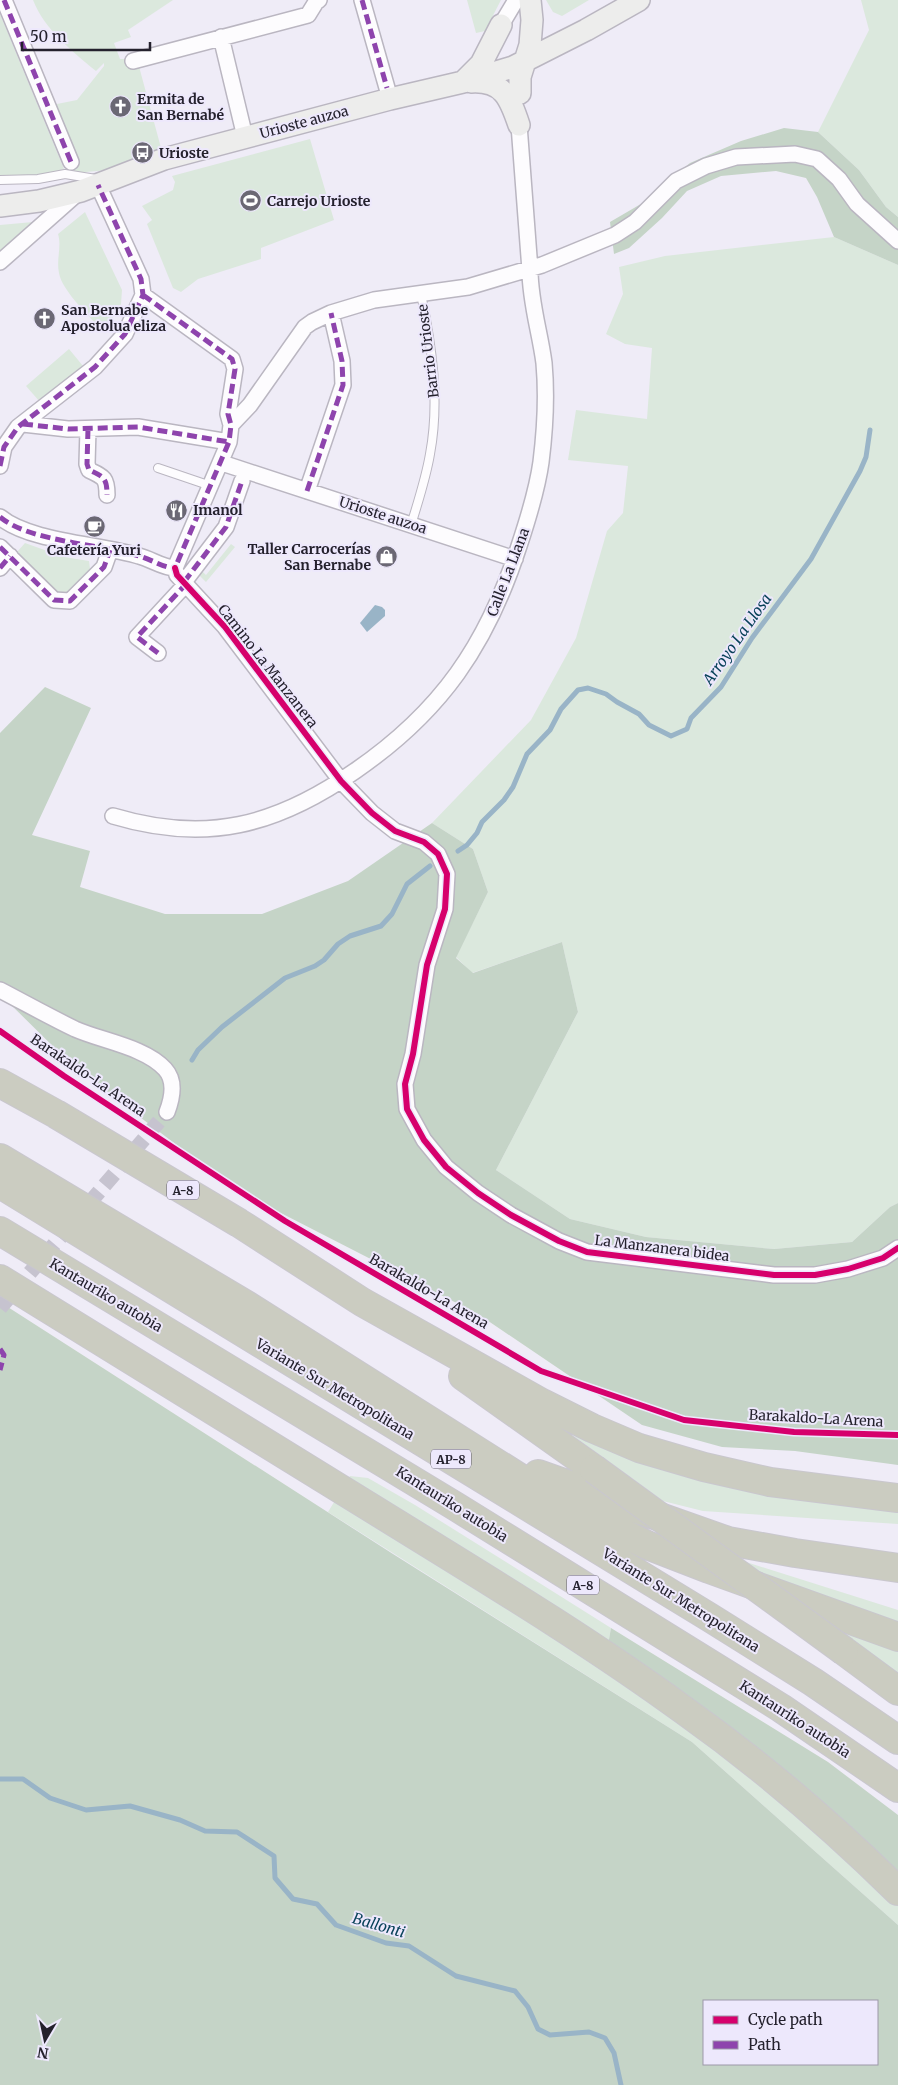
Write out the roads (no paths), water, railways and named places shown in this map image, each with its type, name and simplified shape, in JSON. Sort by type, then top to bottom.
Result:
[{"type":"highway","name":"A-8","points":[[0,1083],[56,1114],[239,1223],[362,1302],[898,1690]]},
{"type":"highway","points":[[0,1158],[248,1306],[392,1395],[528,1484],[580,1512],[646,1544],[709,1569],[898,1637]]},
{"type":"highway","name":"Variante Sur Metropolitana","points":[[0,1184],[709,1617],[813,1682],[898,1740]]},
{"type":"highway","name":"Kantauriko autobia","points":[[0,1231],[446,1500],[781,1708],[898,1788]]},
{"type":"highway","points":[[0,1279],[428,1543],[631,1672],[687,1712],[763,1771],[858,1853],[898,1891]]},
{"type":"highway","points":[[362,1302],[542,1403],[592,1428],[639,1448],[704,1467],[770,1482],[898,1498]]},
{"type":"highway","points":[[392,1395],[537,1474],[719,1538],[795,1553],[898,1568]]},
{"type":"street","points":[[4,0],[70,162]]},
{"type":"street","points":[[133,61],[308,15],[319,0]]},
{"type":"street","points":[[362,0],[386,88]]},
{"type":"street","points":[[463,82],[481,64],[516,0]]},
{"type":"street","name":"Urioste auzoa","points":[[0,206],[39,201],[96,186],[164,159],[493,73],[525,72],[586,30],[639,0]]},
{"type":"street","points":[[531,10],[544,29],[555,32],[586,30]]},
{"type":"street","points":[[519,125],[530,45],[531,10]]},
{"type":"street","points":[[501,26],[502,43],[525,72]]},
{"type":"street","points":[[221,37],[245,137]]},
{"type":"street","points":[[463,82],[487,82],[497,86],[510,100],[519,125]]},
{"type":"street","name":"Calle La Llana","points":[[113,816],[146,825],[211,829],[249,824],[284,812],[341,781],[379,755],[410,729],[446,689],[477,645],[497,607],[515,559],[536,487],[541,464],[544,429],[546,397],[543,362],[530,292],[519,125]]},
{"type":"street","points":[[231,425],[250,405],[305,327],[312,322],[331,313],[374,300],[468,287],[530,270],[615,235],[635,222],[676,181],[706,166],[736,157],[795,154],[818,159],[838,179],[857,204],[898,241]]},
{"type":"street","points":[[0,466],[2,447],[22,424],[95,367],[116,345],[125,334],[143,295],[141,279],[96,186]]},
{"type":"street","name":"Urioste auzoa","points":[[0,262],[96,186]]},
{"type":"street","points":[[2,523],[58,539],[139,556],[175,568],[222,463],[229,442],[231,425],[228,414],[235,369],[232,359],[143,295]]},
{"type":"street","points":[[307,491],[343,385],[342,361],[331,313]]},
{"type":"street","points":[[22,424],[88,429],[138,427],[229,442]]},
{"type":"street","points":[[88,429],[87,464],[89,470],[101,476],[107,482],[107,495]]},
{"type":"street","name":"Urioste auzoa","points":[[222,463],[515,559]]},
{"type":"street","points":[[158,654],[136,637],[185,583],[226,527],[242,481]]},
{"type":"street","points":[[0,568],[5,552],[54,600],[70,601],[104,566],[110,550]]},
{"type":"street","name":"Camino La Manzanera","points":[[175,568],[177,575],[225,627],[341,781]]},
{"type":"street","name":"La Manzanera bidea","points":[[341,781],[372,813],[396,830],[424,842],[438,854],[447,874],[445,909],[427,965],[413,1054],[405,1084],[407,1109],[424,1140],[453,1172],[478,1193],[511,1215],[559,1241],[588,1252],[774,1275],[814,1275],[848,1269],[883,1258],[898,1248]]},
{"type":"street","points":[[0,990],[76,1029],[150,1056],[166,1070],[171,1082],[172,1099],[167,1112]]},
{"type":"lane","points":[[0,180],[38,179],[65,174],[96,186]]},
{"type":"lane","name":"Barrio Urioste","points":[[411,525],[430,454],[434,403],[430,343],[421,294]]},
{"type":"lane","points":[[158,468],[211,486]]},
{"type":"water","points":[[375,605],[385,610],[385,616],[367,632],[360,623]]},
{"type":"waterway","name":"Arroyo La Llosa","points":[[458,851],[467,845],[477,833],[482,822],[504,800],[513,787],[527,754],[550,730],[561,709],[578,690],[588,688],[606,694],[639,714],[649,725],[671,736],[687,729],[691,718],[721,687],[752,638],[811,559],[860,471],[866,457],[870,430]]},
{"type":"waterway","name":"Arroyo La Llosa","points":[[192,1060],[198,1050],[222,1027],[285,978],[315,966],[324,960],[338,944],[350,936],[381,926],[392,914],[407,884],[430,866]]},
{"type":"waterway","name":"Ballonti","points":[[0,1779],[23,1779],[50,1798],[86,1810],[130,1806],[180,1820],[205,1831],[237,1832],[274,1856],[275,1878],[293,1899],[317,1904],[336,1925],[386,1943],[409,1946],[456,1976],[515,1991],[528,2007],[538,2029],[550,2035],[589,2032],[605,2038],[614,2053],[621,2085]]},
{"type":"tunnel","points":[[0,1308],[167,1112]]},
{"type":"place","name":"Ermita de San Bernabé","points":[[121,107]]},
{"type":"place","name":"Urioste","points":[[143,153]]},
{"type":"place","name":"Carrejo Urioste","points":[[251,201]]},
{"type":"place","name":"San Bernabe Apostolua eliza","points":[[45,318]]},
{"type":"place","name":"Imanol","points":[[177,510]]},
{"type":"place","name":"Cafetería Yuri","points":[[94,527]]},
{"type":"place","name":"Taller Carrocerías San Bernabe","points":[[387,557]]}]
